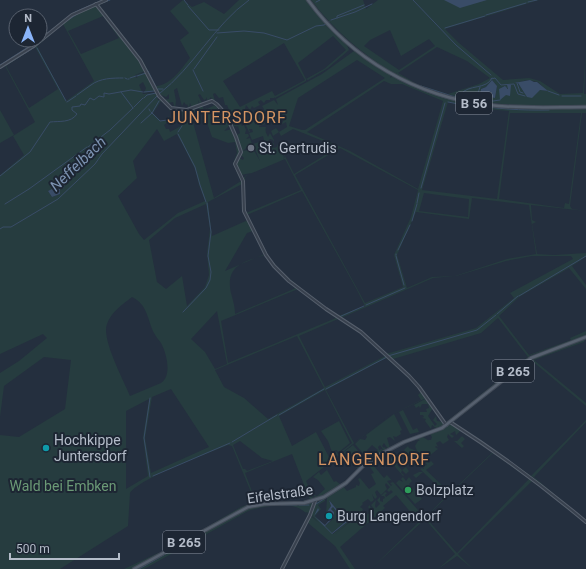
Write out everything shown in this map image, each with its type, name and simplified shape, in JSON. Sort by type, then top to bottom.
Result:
[{"type":"main road","name":"B 56","points":[[308,0],[324,20],[360,54],[393,74],[435,93],[468,102],[498,106],[549,108],[586,107]]},
{"type":"main road","name":"B 265","points":[[446,425],[531,358],[586,337]]},
{"type":"main road","name":"Eifelstraße","points":[[134,569],[248,507],[264,504],[315,501],[340,487],[365,464],[381,454],[446,425]]},
{"type":"street","points":[[0,67],[35,45],[72,15],[106,0]]},
{"type":"street","points":[[96,4],[140,60],[161,99],[173,109],[191,109],[212,101],[227,118],[236,133],[241,151],[241,155],[235,164],[241,177],[244,210],[266,255],[274,266],[289,281],[360,332],[409,376],[417,384],[446,425]]},
{"type":"street","points":[[450,422],[473,436],[523,474],[538,482],[586,522]]},
{"type":"street","points":[[282,569],[311,513],[315,501]]},
{"type":"green space","points":[[108,0],[111,0],[100,5]]},
{"type":"green space","points":[[183,0],[192,7],[204,2],[224,14],[239,0],[306,0],[323,21],[347,45],[349,50],[328,68],[308,80],[306,79],[306,81],[275,98],[270,98],[270,100],[266,100],[264,103],[261,100],[258,102],[260,105],[254,108],[252,106],[250,110],[246,105],[245,109],[248,111],[245,110],[239,113],[239,109],[230,113],[229,111],[231,109],[229,110],[227,105],[225,105],[223,97],[219,98],[215,93],[213,94],[215,101],[212,100],[211,97],[208,101],[206,97],[204,100],[200,94],[198,95],[202,103],[200,104],[198,100],[199,105],[192,108],[190,103],[189,108],[184,102],[182,106],[177,88],[174,90],[176,101],[175,108],[173,102],[167,103],[164,100],[169,99],[169,94],[166,97],[159,94],[146,70],[99,7],[143,61],[156,86],[171,80],[190,58],[180,40],[189,33],[170,11]],"holes":[[[333,36],[346,50],[324,69],[306,79],[298,63]],[[284,43],[305,80],[275,96],[272,91],[240,107],[223,81]]]},
{"type":"green space","points":[[311,0],[363,0],[366,9],[378,0],[539,0],[445,29],[459,43],[503,80],[529,78],[540,81],[560,94],[583,93],[586,49],[584,94],[586,94],[586,106],[512,105],[466,99],[443,93],[419,85],[418,84],[448,94],[479,84],[490,78],[467,61],[437,47],[398,73],[416,83],[395,74],[398,72],[394,74],[370,58],[339,31]],"holes":[[[390,30],[401,56],[429,39],[435,46],[399,70],[364,46],[370,40]],[[492,80],[497,86],[495,98],[480,95],[481,89],[486,87]],[[528,80],[538,82],[547,91],[540,90],[533,96],[523,91],[518,83],[515,83]]]},
{"type":"green space","name":"Wald bei Embken","points":[[95,5],[144,68],[145,71],[135,75],[136,78],[138,77],[136,75],[146,72],[155,91],[144,93],[146,88],[143,82],[139,85],[143,94],[156,93],[158,100],[162,100],[170,108],[169,112],[169,108],[161,101],[153,113],[161,121],[168,119],[169,115],[169,121],[164,125],[170,132],[181,126],[181,124],[184,124],[181,111],[191,111],[195,109],[196,113],[196,110],[200,108],[198,107],[202,105],[205,112],[207,111],[205,107],[207,109],[215,105],[218,108],[216,110],[218,113],[220,111],[223,116],[220,119],[225,117],[221,119],[223,123],[227,121],[230,125],[224,131],[232,129],[231,131],[234,136],[235,135],[241,152],[234,163],[242,180],[245,214],[243,209],[242,184],[208,202],[212,236],[247,220],[252,231],[247,233],[225,271],[241,264],[233,271],[230,284],[235,314],[296,288],[275,269],[325,309],[362,333],[412,379],[426,398],[387,417],[338,456],[335,455],[336,451],[338,454],[352,443],[325,390],[279,416],[292,446],[316,432],[331,461],[333,460],[306,481],[313,497],[312,500],[297,503],[256,502],[143,564],[132,569],[124,569],[158,553],[159,555],[241,507],[255,502],[232,446],[228,445],[190,460],[147,480],[136,487],[130,493],[128,526],[60,569],[0,569],[0,435],[19,437],[65,409],[71,360],[44,357],[4,386],[0,417],[0,373],[19,361],[47,338],[43,334],[0,354],[0,175],[24,155],[13,136],[35,122],[5,66],[31,48],[33,48],[6,66],[29,108],[58,89],[36,48],[38,48],[66,101],[94,81],[63,24],[48,37],[48,35],[57,28],[71,18]],"holes":[[[103,16],[119,38],[81,54],[68,31]],[[203,111],[212,137],[228,143],[235,142],[237,153],[233,164],[241,181],[214,198],[191,115]],[[157,129],[164,141],[177,134],[195,169],[205,201],[178,213],[144,240],[139,234],[118,196],[137,178],[133,161]],[[60,185],[60,194],[52,197],[48,191]],[[206,204],[210,229],[207,253],[209,275],[205,287],[187,306],[182,276],[166,289],[157,282],[149,240],[175,218]],[[298,289],[336,318],[228,363],[221,321]],[[132,297],[144,308],[154,333],[161,343],[167,359],[167,370],[164,380],[161,383],[130,396],[110,349],[106,331],[107,324],[114,312]],[[217,311],[227,364],[215,369],[205,352],[191,339]],[[338,319],[361,334],[385,356],[325,387],[299,336]],[[297,336],[324,388],[268,419],[244,398],[224,387],[215,370]],[[386,358],[413,381],[421,392],[418,395],[421,400],[387,417],[354,443],[326,390]],[[171,389],[209,447],[151,473],[145,438],[152,397]],[[149,399],[143,437],[148,476],[126,489],[126,411]],[[240,441],[262,458],[273,461],[247,471],[243,469],[233,445]],[[292,454],[310,500],[295,502],[256,502],[245,473]]]},
{"type":"green space","points":[[354,51],[391,75],[390,78],[393,76],[441,96],[511,108],[586,109],[586,113],[582,113],[570,206],[572,209],[586,211],[531,205],[532,220],[536,222],[532,224],[537,254],[554,255],[586,253],[586,257],[572,266],[586,285],[586,289],[569,268],[519,297],[499,316],[529,355],[571,340],[570,338],[586,331],[586,336],[529,356],[529,358],[446,424],[445,423],[528,357],[498,318],[481,333],[393,359],[414,380],[363,333],[328,310],[290,281],[270,259],[295,283],[338,316],[365,306],[302,191],[248,215],[247,213],[301,190],[285,159],[249,174],[251,173],[241,175],[236,166],[237,159],[239,158],[243,160],[244,158],[241,155],[242,151],[237,135],[240,133],[238,126],[234,128],[237,126],[232,126],[235,124],[232,124],[234,119],[229,119],[240,116],[243,122],[241,121],[240,123],[242,126],[244,125],[246,130],[245,134],[248,134],[249,136],[246,139],[250,138],[253,147],[247,147],[243,151],[253,149],[260,161],[253,144],[264,140],[263,136],[252,140],[249,133],[253,132],[252,129],[249,129],[249,132],[241,115],[243,117],[245,115],[247,120],[248,118],[250,120],[251,117],[256,125],[256,118],[263,119],[260,121],[264,121],[265,124],[259,127],[266,127],[268,137],[270,133],[274,140],[273,142],[273,140],[270,139],[267,142],[264,141],[265,144],[263,141],[261,142],[261,146],[264,144],[266,147],[264,149],[265,152],[268,152],[268,149],[271,150],[269,145],[274,143],[273,148],[277,147],[277,144],[284,157],[283,159],[285,157],[280,146],[294,174],[338,147],[293,129],[281,136],[279,132],[287,127],[286,122],[282,124],[284,119],[282,117],[280,121],[276,120],[274,117],[272,121],[264,118],[266,118],[267,114],[262,106],[274,100],[278,105],[276,99],[322,74]],"holes":[[[357,60],[385,78],[305,130],[289,126],[298,98]],[[384,81],[391,84],[402,84],[443,101],[418,189],[350,151],[307,132]],[[448,102],[473,108],[509,111],[497,199],[422,190]],[[510,113],[581,113],[569,204],[565,203],[564,208],[499,199]],[[340,148],[418,190],[411,217],[394,255],[403,287],[365,303],[295,175]],[[424,193],[469,199],[468,217],[419,211]],[[472,198],[529,205],[536,254],[507,259],[455,276],[432,277],[407,288],[397,255],[416,212],[469,219]],[[532,256],[571,256],[573,259],[510,293],[514,298],[476,328],[386,354],[362,332],[341,318],[433,278],[456,276],[506,261]]]},
{"type":"green space","points":[[0,110],[14,135],[0,143]]},
{"type":"green space","points":[[276,128],[279,132],[273,136],[271,131]]},
{"type":"green space","points":[[245,177],[244,198],[243,178]]},
{"type":"green space","points":[[586,338],[584,342],[534,360],[586,403],[586,406],[531,360],[453,422],[455,424],[453,423],[452,421],[531,359],[534,361],[533,359]]},
{"type":"green space","points":[[425,399],[433,408],[428,416],[435,426],[437,424],[433,420],[436,416],[437,421],[443,422],[444,426],[437,429],[432,425],[431,429],[425,421],[426,419],[422,418],[424,417],[423,415],[420,415],[420,412],[427,412],[426,409],[429,408],[428,404],[422,404],[420,408],[419,406],[416,408],[414,405]]},
{"type":"green space","points":[[403,410],[413,430],[417,428],[419,432],[410,434],[399,412]]},
{"type":"green space","points":[[394,414],[402,430],[400,431],[401,434],[396,437],[393,436],[395,441],[390,437],[387,438],[390,448],[388,449],[384,443],[382,446],[387,450],[384,451],[380,445],[378,447],[379,450],[382,449],[383,451],[379,454],[376,452],[378,450],[372,445],[367,450],[369,453],[367,458],[355,444],[360,439],[365,440],[367,437],[366,435]]},
{"type":"green space","points":[[586,420],[586,422],[534,477],[586,521],[533,477],[524,474],[456,425],[470,433],[531,476]]},
{"type":"green space","points":[[339,421],[350,443],[339,452],[336,450],[332,452],[328,441],[321,431]]},
{"type":"green space","points":[[449,424],[461,430],[456,435],[455,431],[450,434],[454,436],[452,438],[448,434],[447,437],[449,440],[443,444],[440,441],[436,443],[438,447],[435,447],[438,449],[429,456],[427,453],[422,454],[424,459],[422,461],[422,458],[418,457],[417,460],[421,462],[416,466],[404,455],[408,455],[404,450],[408,446],[409,448],[417,451],[415,446],[418,441],[420,441],[417,439],[423,437],[429,441],[428,440],[431,440],[432,437],[430,434],[441,430]]},
{"type":"green space","points":[[463,430],[473,436],[524,476],[493,453],[427,516],[427,519],[457,553],[529,479],[539,484],[586,523],[541,486],[532,481],[458,554],[473,569],[457,556],[438,569],[455,554],[425,519],[371,569],[419,522],[396,495],[383,506],[385,508],[340,547],[355,569],[350,569],[335,546],[307,522],[310,517],[312,517],[319,523],[311,515],[317,502],[325,499],[325,501],[318,505],[321,509],[315,516],[333,534],[347,522],[329,500],[331,506],[326,514],[327,497],[343,486],[347,491],[356,487],[356,485],[359,486],[360,483],[358,479],[360,478],[369,489],[376,484],[371,474],[374,473],[370,467],[373,465],[384,478],[387,475],[425,518],[447,495],[420,469],[424,469],[423,466],[427,465],[424,461],[427,459],[426,460],[429,463],[431,461],[434,464],[426,470],[450,493],[493,452],[462,431],[459,433]],"holes":[[[391,480],[393,482],[390,483],[392,485],[391,486],[387,481]],[[386,483],[390,487],[387,490],[389,492],[391,490],[393,492],[386,497],[385,495],[387,493],[385,492],[381,496],[384,496],[385,498],[383,499],[383,502],[380,501],[380,497],[377,500],[380,504],[376,508],[376,500],[371,505],[374,509],[371,510],[370,505],[368,507],[372,512],[364,516],[361,513],[334,535],[362,511],[363,509],[360,507],[363,504],[362,503],[368,499],[371,502],[374,500],[372,494],[375,499],[377,497],[375,492],[377,490],[381,495],[387,489],[385,485]]]},
{"type":"green space","points":[[462,436],[465,439],[461,443],[464,446],[462,448],[454,441],[457,441]]},
{"type":"green space","points":[[353,445],[367,461],[364,464],[358,458],[359,462],[356,461],[354,464],[357,467],[359,465],[358,469],[353,464],[350,465],[340,455]]},
{"type":"green space","points":[[397,456],[401,461],[397,465],[402,470],[401,473],[404,475],[403,476],[390,461],[382,468],[380,465],[391,458],[397,463],[398,462],[394,458]]},
{"type":"green space","points":[[406,467],[409,471],[406,474],[402,470]]},
{"type":"green space","points":[[327,470],[334,482],[336,481],[341,485],[322,497],[315,498],[314,495],[317,496],[325,489],[318,480],[313,477],[319,472],[321,475]]},
{"type":"green space","points":[[423,472],[416,478],[413,475]]},
{"type":"green space","points":[[403,477],[406,481],[409,477],[412,481],[409,484],[422,499],[415,504],[396,483],[399,480],[403,482],[401,479]]},
{"type":"green space","points":[[312,502],[314,503],[310,513],[305,512],[308,516],[297,507],[280,505],[248,511],[144,569],[137,569],[247,508],[264,504]]},
{"type":"green space","points":[[333,507],[345,522],[332,533],[325,526],[334,518],[334,511],[331,509]]},
{"type":"water","points":[[444,0],[487,0],[460,8]]},
{"type":"water","points":[[492,80],[497,86],[495,98],[480,95],[481,89],[486,87]]},
{"type":"water","points":[[530,80],[537,82],[548,91],[540,90],[532,98],[527,97],[518,83],[514,83]]},
{"type":"water","points":[[507,85],[511,85],[510,96],[506,95],[500,100],[499,89],[505,86],[508,89]]},
{"type":"water","points":[[60,185],[60,194],[52,197],[48,191]]},
{"type":"water","points":[[329,500],[347,522],[332,534],[314,516],[325,525],[332,517],[327,512],[331,506]],"holes":[[[333,507],[345,522],[332,533],[325,526],[334,517],[334,512],[331,509]]]},
{"type":"waterway","points":[[99,4],[110,0]]},
{"type":"waterway","points":[[184,0],[188,5]]},
{"type":"waterway","name":"Neffelbach","points":[[159,94],[183,71],[225,21],[249,0]]},
{"type":"waterway","points":[[316,2],[320,0]]},
{"type":"waterway","points":[[413,0],[456,45],[491,75]]},
{"type":"waterway","points":[[528,2],[537,0]]},
{"type":"waterway","points":[[93,4],[98,2]]},
{"type":"waterway","points":[[486,15],[526,3]]},
{"type":"waterway","points":[[331,20],[355,12],[372,4]]},
{"type":"waterway","points":[[75,12],[91,5]]},
{"type":"waterway","points":[[337,18],[337,16],[364,5]]},
{"type":"waterway","points":[[87,9],[95,6]]},
{"type":"waterway","points":[[188,6],[209,30],[219,30]]},
{"type":"waterway","points":[[48,33],[73,13]]},
{"type":"waterway","points":[[68,20],[79,13]]},
{"type":"waterway","points":[[445,28],[485,16]]},
{"type":"waterway","points":[[217,33],[244,31],[264,33],[287,40],[316,26],[324,25],[329,22]]},
{"type":"waterway","points":[[194,69],[217,37]]},
{"type":"waterway","points":[[0,65],[27,48]]},
{"type":"waterway","points":[[6,65],[33,48]]},
{"type":"waterway","points":[[37,48],[66,101]]},
{"type":"waterway","points":[[137,54],[147,70]]},
{"type":"waterway","points":[[0,68],[4,66]]},
{"type":"waterway","points":[[193,70],[203,91]]},
{"type":"waterway","points":[[148,71],[156,87]]},
{"type":"waterway","points":[[137,76],[146,73]]},
{"type":"waterway","points":[[130,78],[136,76]]},
{"type":"waterway","points":[[91,85],[111,78],[123,78]]},
{"type":"waterway","points":[[461,94],[468,89],[482,86],[490,82],[492,78]]},
{"type":"waterway","points":[[491,79],[495,78],[501,85],[514,84],[518,94],[525,96]]},
{"type":"waterway","points":[[398,79],[435,95],[471,104],[509,109],[549,110]]},
{"type":"waterway","points":[[517,83],[520,92],[523,93]]},
{"type":"waterway","points":[[77,95],[91,85]]},
{"type":"waterway","points":[[421,86],[452,96],[476,101],[479,98],[493,101],[500,100]]},
{"type":"waterway","points":[[477,96],[480,87]]},
{"type":"waterway","name":"Neffelbach","points":[[158,89],[163,89]]},
{"type":"waterway","points":[[0,176],[30,152],[50,122],[72,119],[77,114],[72,110],[72,107],[80,106],[81,104],[85,105],[90,98],[94,100],[99,96],[104,97],[104,93],[109,94],[131,90],[143,92]]},
{"type":"waterway","points":[[144,92],[154,91]]},
{"type":"waterway","points":[[548,91],[559,95]]},
{"type":"waterway","points":[[121,92],[133,108]]},
{"type":"waterway","points":[[144,98],[147,95],[156,93]]},
{"type":"waterway","points":[[67,102],[76,96]]},
{"type":"waterway","name":"Neffelbach","points":[[0,229],[3,227],[11,227],[58,199],[95,164],[102,154],[157,96]]},
{"type":"waterway","points":[[562,96],[581,96]]},
{"type":"waterway","points":[[134,107],[143,98]]},
{"type":"waterway","points":[[141,123],[152,113],[159,101]]},
{"type":"waterway","points":[[448,102],[474,107]]},
{"type":"waterway","points":[[421,188],[445,103]]},
{"type":"waterway","points":[[88,147],[110,130],[133,108]]},
{"type":"waterway","points":[[151,112],[160,121],[167,120]]},
{"type":"waterway","points":[[178,132],[182,126]]},
{"type":"waterway","points":[[178,134],[195,167],[206,202]]},
{"type":"waterway","points":[[5,204],[29,189],[87,147]]},
{"type":"waterway","points":[[63,188],[66,180],[63,173],[65,171],[69,175],[73,173]]},
{"type":"waterway","points":[[417,203],[419,193]]},
{"type":"waterway","points":[[183,312],[206,288],[210,280],[211,272],[208,256],[211,232],[207,203]]},
{"type":"waterway","points":[[412,221],[417,204]]},
{"type":"waterway","points":[[398,250],[410,225]]},
{"type":"waterway","points":[[396,256],[404,285]]},
{"type":"waterway","points":[[519,296],[586,256]]},
{"type":"waterway","points":[[366,305],[405,288]]},
{"type":"waterway","points":[[497,314],[518,296]]},
{"type":"waterway","points":[[339,317],[364,306]]},
{"type":"waterway","points":[[388,356],[477,330],[496,315]]},
{"type":"waterway","points":[[326,389],[387,357]]},
{"type":"waterway","points":[[279,415],[324,389]]},
{"type":"waterway","points":[[150,398],[144,438],[150,477]]},
{"type":"waterway","points":[[232,442],[277,415]]},
{"type":"waterway","points":[[153,476],[230,443]]},
{"type":"waterway","points":[[326,497],[338,490]]},
{"type":"waterway","points":[[316,504],[324,499]]},
{"type":"waterway","points":[[281,505],[297,505]]},
{"type":"waterway","points":[[299,505],[309,505]]},
{"type":"waterway","points":[[139,569],[192,539]]},
{"type":"place","name":"St. Gertrudis","points":[[251,148]]},
{"type":"place","name":"Hochkippe Juntersdorf","points":[[46,448]]},
{"type":"place","name":"Bolzplatz","points":[[408,490]]},
{"type":"place","name":"Burg Langendorf","points":[[329,516]]},
{"type":"district","name":"JUNTERSDORF","points":[[227,117]]},
{"type":"district","name":"LANGENDORF","points":[[374,459]]}]
